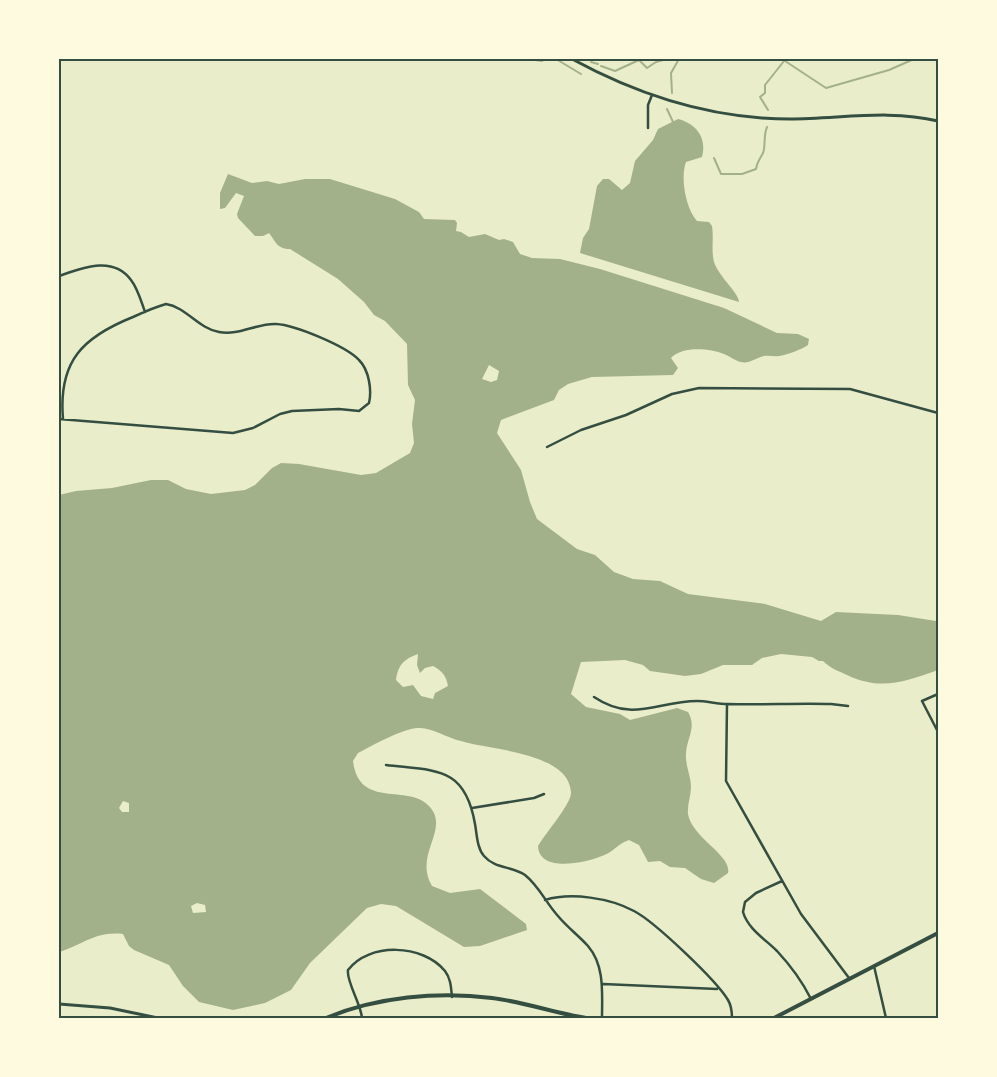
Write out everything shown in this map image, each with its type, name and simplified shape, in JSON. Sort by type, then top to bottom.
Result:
[{"type":"main road","points":[[774,1018],[812,1000],[938,933]]},
{"type":"main road","points":[[326,1018],[361,1006],[398,999],[452,997],[506,1000],[586,1018]]},
{"type":"street","points":[[572,59],[618,83],[652,96],[704,110],[758,119],[816,119],[895,114],[938,120]]},
{"type":"street","points":[[648,128],[648,105],[652,96]]},
{"type":"street","points":[[59,276],[91,266],[109,266],[131,279],[145,312]]},
{"type":"street","points":[[170,304],[216,332],[234,332],[279,324],[331,343],[354,355],[362,363],[369,385],[369,403],[359,411],[320,409],[286,412],[253,428],[233,433],[61,419],[63,381],[70,363],[78,351],[97,334],[145,312],[170,304]]},
{"type":"street","points":[[547,447],[581,430],[626,414],[672,394],[706,387],[752,390],[850,390],[938,413]]},
{"type":"street","points":[[938,694],[922,701],[938,732]]},
{"type":"street","points":[[594,697],[605,704],[640,710],[659,708],[678,702],[831,704],[848,706]]},
{"type":"street","points":[[727,704],[726,781],[801,914],[850,979]]},
{"type":"street","points":[[386,765],[450,776],[459,782],[466,791],[472,808],[480,850],[485,858],[498,866],[521,872],[534,884],[558,916],[589,948],[599,966],[602,984],[602,1018]]},
{"type":"street","points":[[472,808],[534,798],[544,794]]},
{"type":"street","points":[[782,881],[756,893],[745,902],[743,912],[752,928],[777,951],[802,980],[812,1000]]},
{"type":"street","points":[[545,900],[568,896],[609,903],[634,911],[672,942],[719,989],[728,1000],[732,1018]]},
{"type":"street","points":[[362,1018],[361,1006],[347,974],[350,968],[360,960],[375,953],[404,950],[418,954],[440,966],[448,977],[452,997]]},
{"type":"street","points":[[874,966],[886,1018]]},
{"type":"street","points":[[602,984],[719,989]]},
{"type":"street","points":[[59,1004],[110,1008],[158,1018]]},
{"type":"shaded area","points":[[678,119],[685,121],[695,128],[702,138],[703,144],[702,157],[686,162],[684,169],[687,201],[697,221],[709,222],[712,226],[714,262],[736,294],[739,302],[580,253],[583,238],[589,229],[597,186],[603,179],[609,179],[622,190],[630,183],[635,161],[653,140],[658,129]]},
{"type":"shaded area","points":[[228,174],[252,183],[267,181],[279,184],[305,179],[330,179],[395,199],[419,212],[424,219],[455,220],[457,223],[456,231],[469,237],[485,234],[499,240],[504,239],[513,242],[520,254],[532,258],[560,259],[600,269],[724,308],[777,333],[798,334],[809,339],[808,345],[794,352],[779,356],[764,356],[747,362],[739,361],[711,350],[696,349],[682,351],[671,358],[678,368],[673,375],[592,377],[568,384],[559,390],[554,400],[501,420],[497,433],[521,470],[537,519],[577,549],[595,555],[614,572],[633,579],[660,581],[688,594],[765,604],[821,621],[836,612],[898,615],[936,621],[938,622],[938,670],[903,681],[882,684],[859,680],[837,671],[823,661],[812,657],[781,654],[762,658],[752,665],[723,665],[701,674],[685,676],[650,671],[643,665],[625,660],[581,662],[571,694],[586,707],[620,714],[630,720],[677,708],[688,712],[691,717],[692,728],[686,753],[691,787],[688,814],[696,831],[728,866],[728,873],[714,883],[701,879],[685,868],[670,867],[660,861],[648,862],[639,845],[629,840],[606,855],[594,859],[564,864],[546,860],[540,854],[538,846],[570,798],[571,793],[567,779],[557,769],[543,761],[526,755],[456,740],[429,729],[418,728],[396,734],[358,753],[353,761],[357,776],[364,785],[374,791],[420,799],[429,806],[435,815],[436,824],[427,863],[427,874],[432,886],[450,893],[480,889],[526,924],[527,930],[480,946],[464,947],[396,906],[381,904],[367,908],[310,963],[291,990],[265,1003],[233,1010],[199,1002],[183,986],[169,965],[134,950],[129,946],[123,934],[104,935],[59,952],[59,495],[76,491],[112,488],[151,480],[168,480],[186,489],[211,494],[245,490],[255,485],[272,468],[281,463],[299,464],[361,475],[376,473],[410,453],[414,443],[412,424],[415,400],[408,385],[407,344],[385,321],[374,315],[364,302],[338,279],[290,249],[279,246],[269,233],[263,236],[255,236],[238,218],[237,214],[244,196],[236,193],[225,208],[220,209],[220,193]],"holes":[[[489,365],[499,371],[497,380],[491,382],[482,379]],[[418,654],[417,665],[420,673],[425,668],[433,666],[445,676],[448,686],[435,693],[433,699],[421,696],[413,685],[403,687],[396,680],[400,666],[405,660]],[[123,801],[129,803],[129,812],[122,812],[119,808]],[[197,903],[205,905],[206,912],[193,913],[191,906]]]},
{"type":"waterway","points":[[527,59],[542,61],[545,59]]},
{"type":"waterway","points":[[556,59],[581,74]]},
{"type":"waterway","points":[[601,66],[615,71],[639,60],[647,68],[656,62],[667,59]]},
{"type":"waterway","points":[[672,93],[671,73],[679,59]]},
{"type":"waterway","points":[[782,59],[826,88],[889,70],[914,59]]},
{"type":"waterway","points":[[768,110],[760,97],[765,93],[765,85],[784,61]]},
{"type":"waterway","points":[[591,62],[598,64]]},
{"type":"waterway","points":[[667,109],[673,122]]},
{"type":"waterway","points":[[714,158],[721,174],[742,174],[756,169],[764,150],[767,127]]}]
